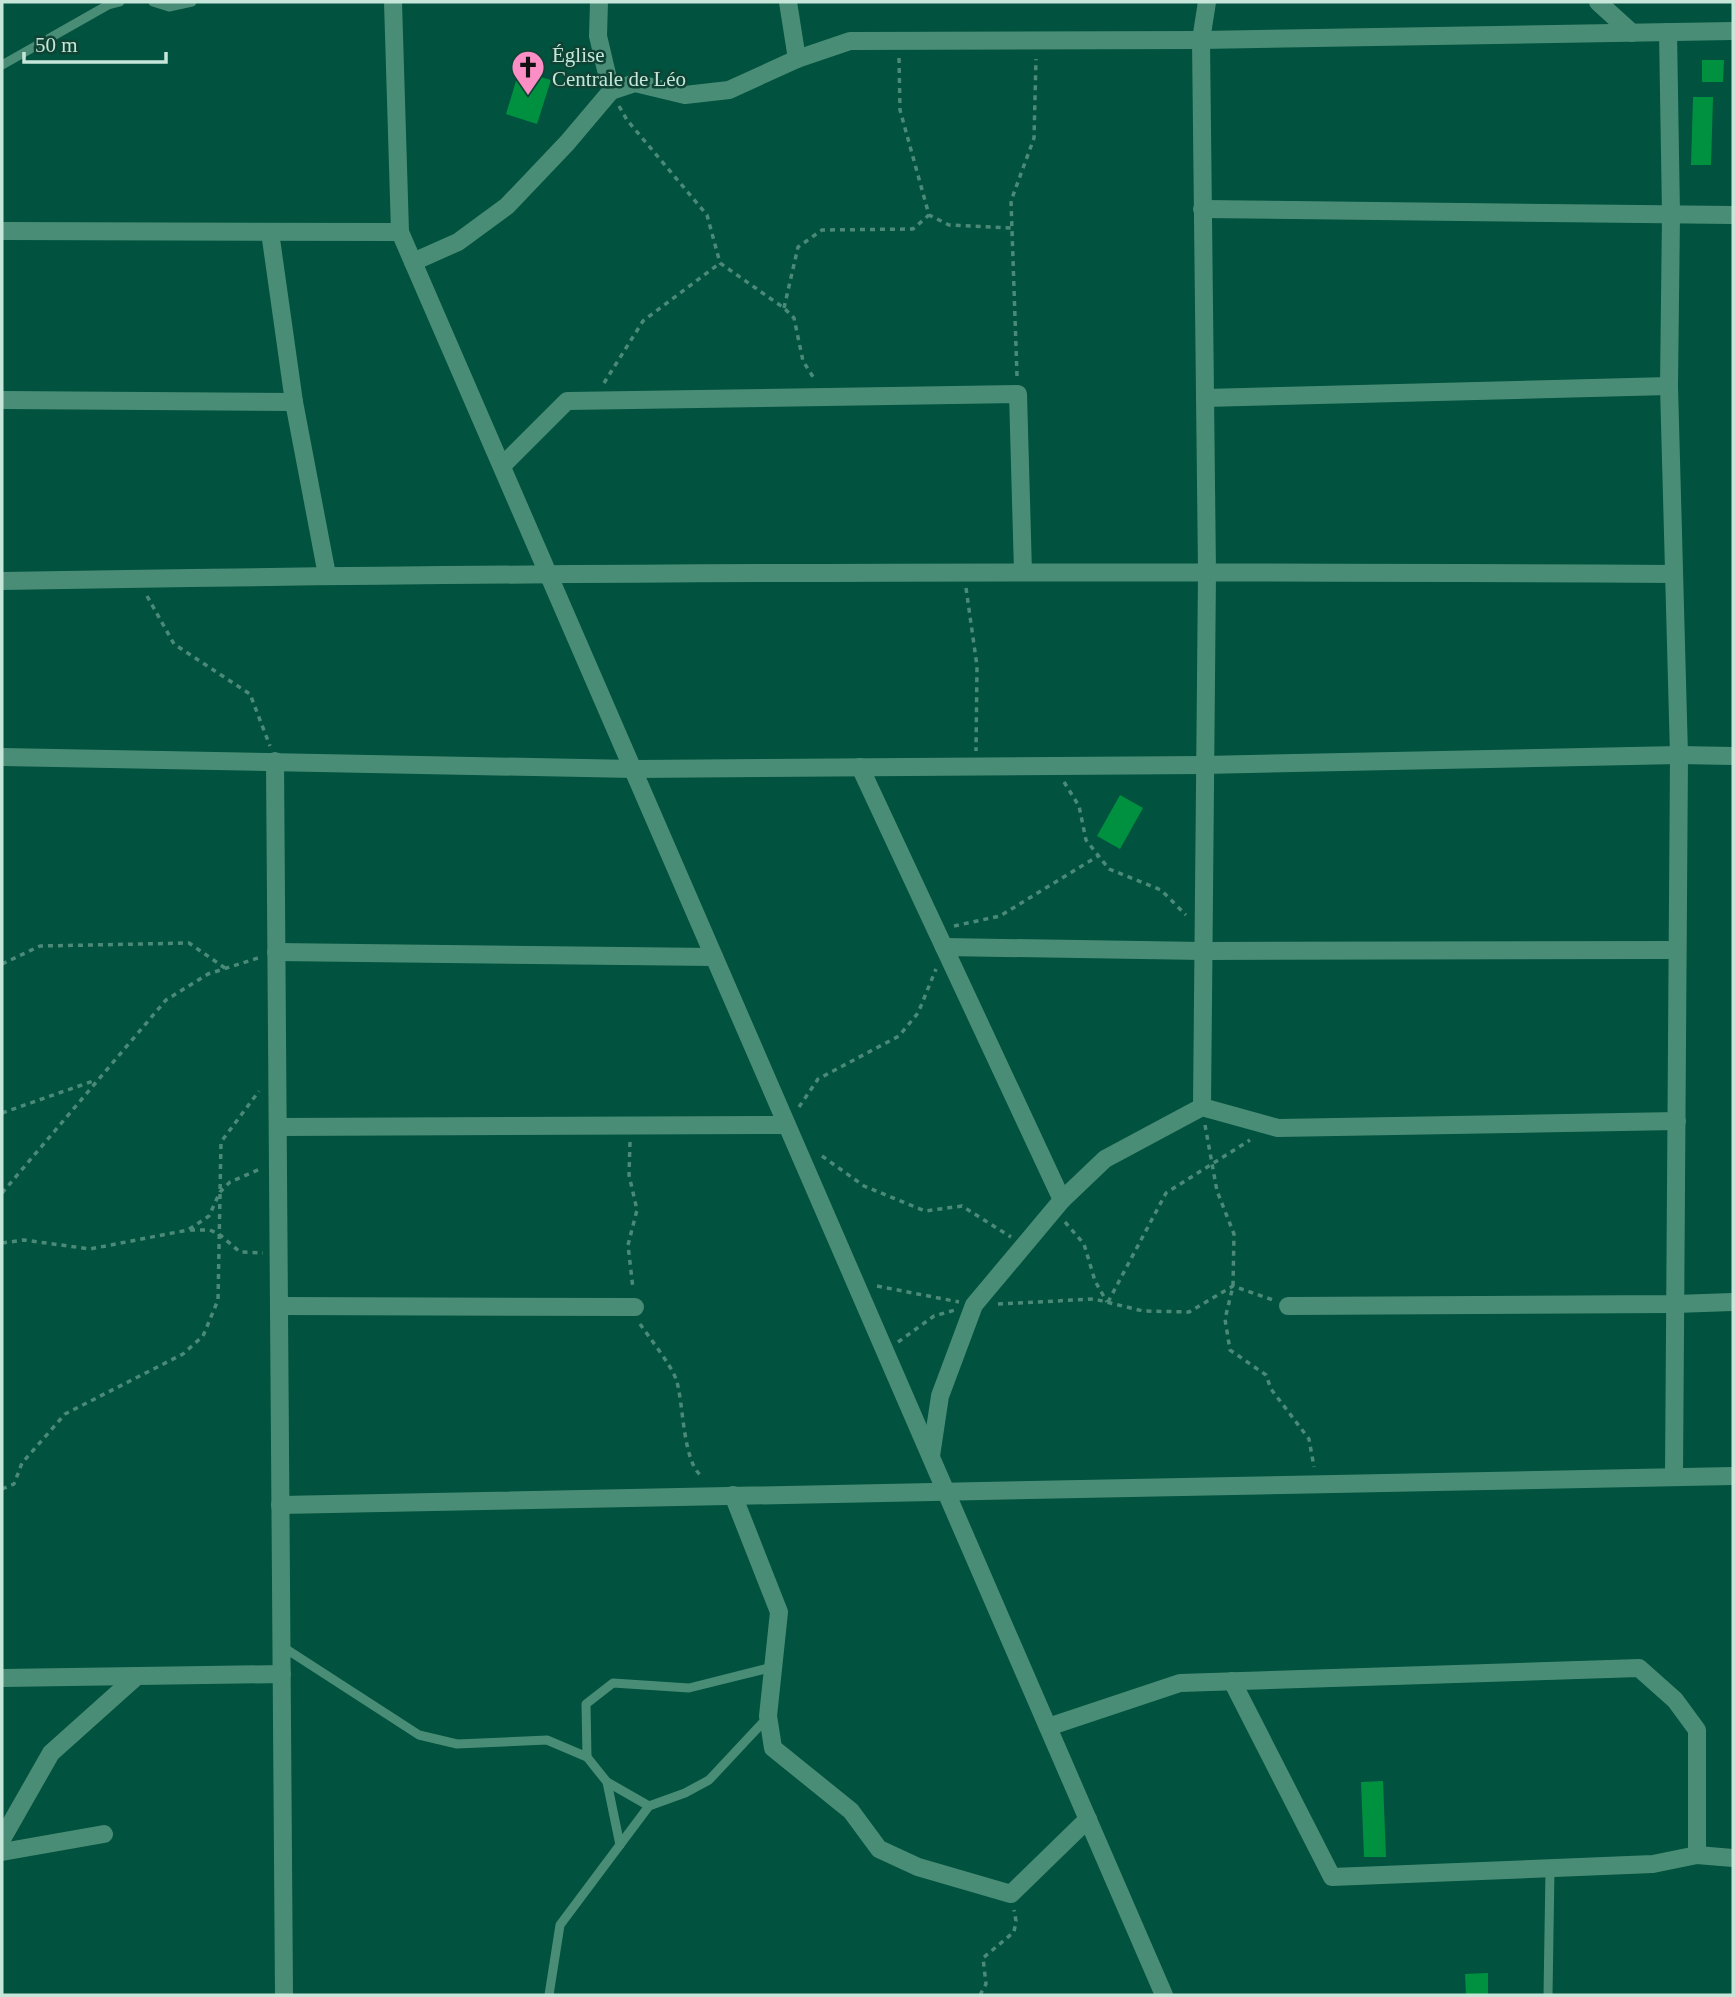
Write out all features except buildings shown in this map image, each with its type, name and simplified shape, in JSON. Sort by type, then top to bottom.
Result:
[{"type":"street","points":[[393,2],[400,232],[1164,1995]]},
{"type":"street","points":[[599,2],[598,36],[611,91]]},
{"type":"street","points":[[788,2],[797,59]]},
{"type":"street","points":[[1202,1107],[1206,572],[1201,40],[1207,2]]},
{"type":"street","points":[[1598,2],[1632,33]]},
{"type":"street","points":[[413,262],[458,242],[507,206],[567,143],[611,91],[635,83],[685,95],[729,90],[797,59],[850,41],[1201,40],[1733,31]]},
{"type":"street","points":[[1668,32],[1671,214],[1669,386],[1679,755],[1674,1476]]},
{"type":"street","points":[[1202,209],[1733,215]]},
{"type":"street","points":[[2,231],[400,232]]},
{"type":"street","points":[[270,232],[294,402],[327,575]]},
{"type":"street","points":[[1205,398],[1669,386]]},
{"type":"street","points":[[502,466],[567,401],[1018,394],[1023,572]]},
{"type":"street","points":[[2,400],[294,402]]},
{"type":"street","points":[[2,581],[327,575],[963,572],[1674,574]]},
{"type":"street","points":[[2,757],[634,769],[1203,765],[1733,756]]},
{"type":"street","points":[[275,761],[284,1995]]},
{"type":"street","points":[[860,767],[944,947],[1058,1205]]},
{"type":"street","points":[[944,947],[1203,951],[1678,950]]},
{"type":"street","points":[[276,952],[714,957]]},
{"type":"street","points":[[931,1457],[940,1396],[974,1305],[1058,1205],[1105,1159],[1202,1107],[1278,1128],[1676,1121]]},
{"type":"street","points":[[278,1128],[786,1125]]},
{"type":"street","points":[[1288,1306],[1733,1302]]},
{"type":"street","points":[[279,1306],[635,1307]]},
{"type":"street","points":[[280,1505],[1733,1476]]},
{"type":"street","points":[[733,1496],[779,1612],[768,1716],[774,1748],[851,1811],[879,1849],[918,1867],[1011,1895],[1088,1819]]},
{"type":"street","points":[[1048,1727],[1180,1683],[1639,1668],[1675,1700],[1697,1730],[1697,1855]]},
{"type":"street","points":[[2,1678],[282,1674]]},
{"type":"street","points":[[2,1839],[51,1753],[137,1676]]},
{"type":"street","points":[[1232,1681],[1332,1877],[1653,1864],[1697,1855],[1733,1858]]},
{"type":"street","points":[[2,1852],[104,1834]]},
{"type":"lane","points":[[2,65],[108,5],[120,2]]},
{"type":"lane","points":[[153,2],[169,7],[191,2]]},
{"type":"lane","points":[[281,1646],[419,1735],[457,1744],[547,1740],[587,1756],[607,1782],[649,1806]]},
{"type":"lane","points":[[587,1756],[586,1704],[612,1683],[689,1688],[773,1667]]},
{"type":"lane","points":[[549,1995],[560,1925],[649,1806],[685,1793],[709,1780],[768,1716]]},
{"type":"lane","points":[[607,1782],[620,1845]]},
{"type":"lane","points":[[1548,1995],[1550,1868]]},
{"type":"path","points":[[1018,394],[1012,201],[1034,138],[1037,39]]},
{"type":"path","points":[[898,40],[900,110],[929,215],[949,225],[1012,228]]},
{"type":"path","points":[[611,91],[627,120],[707,215],[720,263],[794,318],[803,361],[826,397]]},
{"type":"path","points":[[784,308],[798,247],[822,230],[913,229],[929,215]]},
{"type":"path","points":[[594,400],[643,321],[720,263]]},
{"type":"path","points":[[963,572],[977,666],[976,766]]},
{"type":"path","points":[[137,579],[174,644],[250,694],[275,761]]},
{"type":"path","points":[[1054,766],[1079,806],[1086,840],[1109,869],[1161,890],[1203,932]]},
{"type":"path","points":[[936,930],[1000,916],[1098,856]]},
{"type":"path","points":[[2,964],[40,946],[189,943],[225,968]]},
{"type":"path","points":[[786,1125],[818,1079],[899,1036],[918,1013],[944,947]]},
{"type":"path","points":[[2,1193],[166,1000],[208,974],[276,952]]},
{"type":"path","points":[[2,1489],[14,1484],[22,1463],[65,1414],[183,1354],[203,1336],[218,1300],[221,1142],[277,1067]]},
{"type":"path","points":[[2,1113],[98,1079]]},
{"type":"path","points":[[1202,1107],[1217,1191],[1234,1234],[1233,1286],[1225,1320],[1230,1350],[1266,1375],[1271,1389],[1310,1439],[1316,1483]]},
{"type":"path","points":[[631,1126],[629,1175],[637,1210],[628,1245],[636,1319],[676,1377],[689,1452],[697,1474],[733,1496]]},
{"type":"path","points":[[1107,1302],[1166,1193],[1256,1136],[1278,1128]]},
{"type":"path","points":[[821,1156],[864,1186],[925,1211],[962,1206],[1024,1245]]},
{"type":"path","points":[[188,1230],[209,1216],[220,1192],[230,1182],[278,1161]]},
{"type":"path","points":[[1058,1205],[1084,1244],[1095,1281],[1107,1302]]},
{"type":"path","points":[[2,1243],[24,1240],[90,1249],[188,1230],[210,1230],[240,1252],[278,1254]]},
{"type":"path","points":[[854,1282],[974,1305]]},
{"type":"path","points":[[885,1351],[934,1316],[974,1305],[1094,1299],[1143,1311],[1189,1312],[1233,1286]]},
{"type":"path","points":[[1233,1286],[1288,1306]]},
{"type":"path","points":[[980,1995],[986,1984],[983,1958],[1014,1932],[1016,1921],[1011,1895]]},
{"type":"place","name":"Église Centrale de Léo","points":[[528,97]]}]
